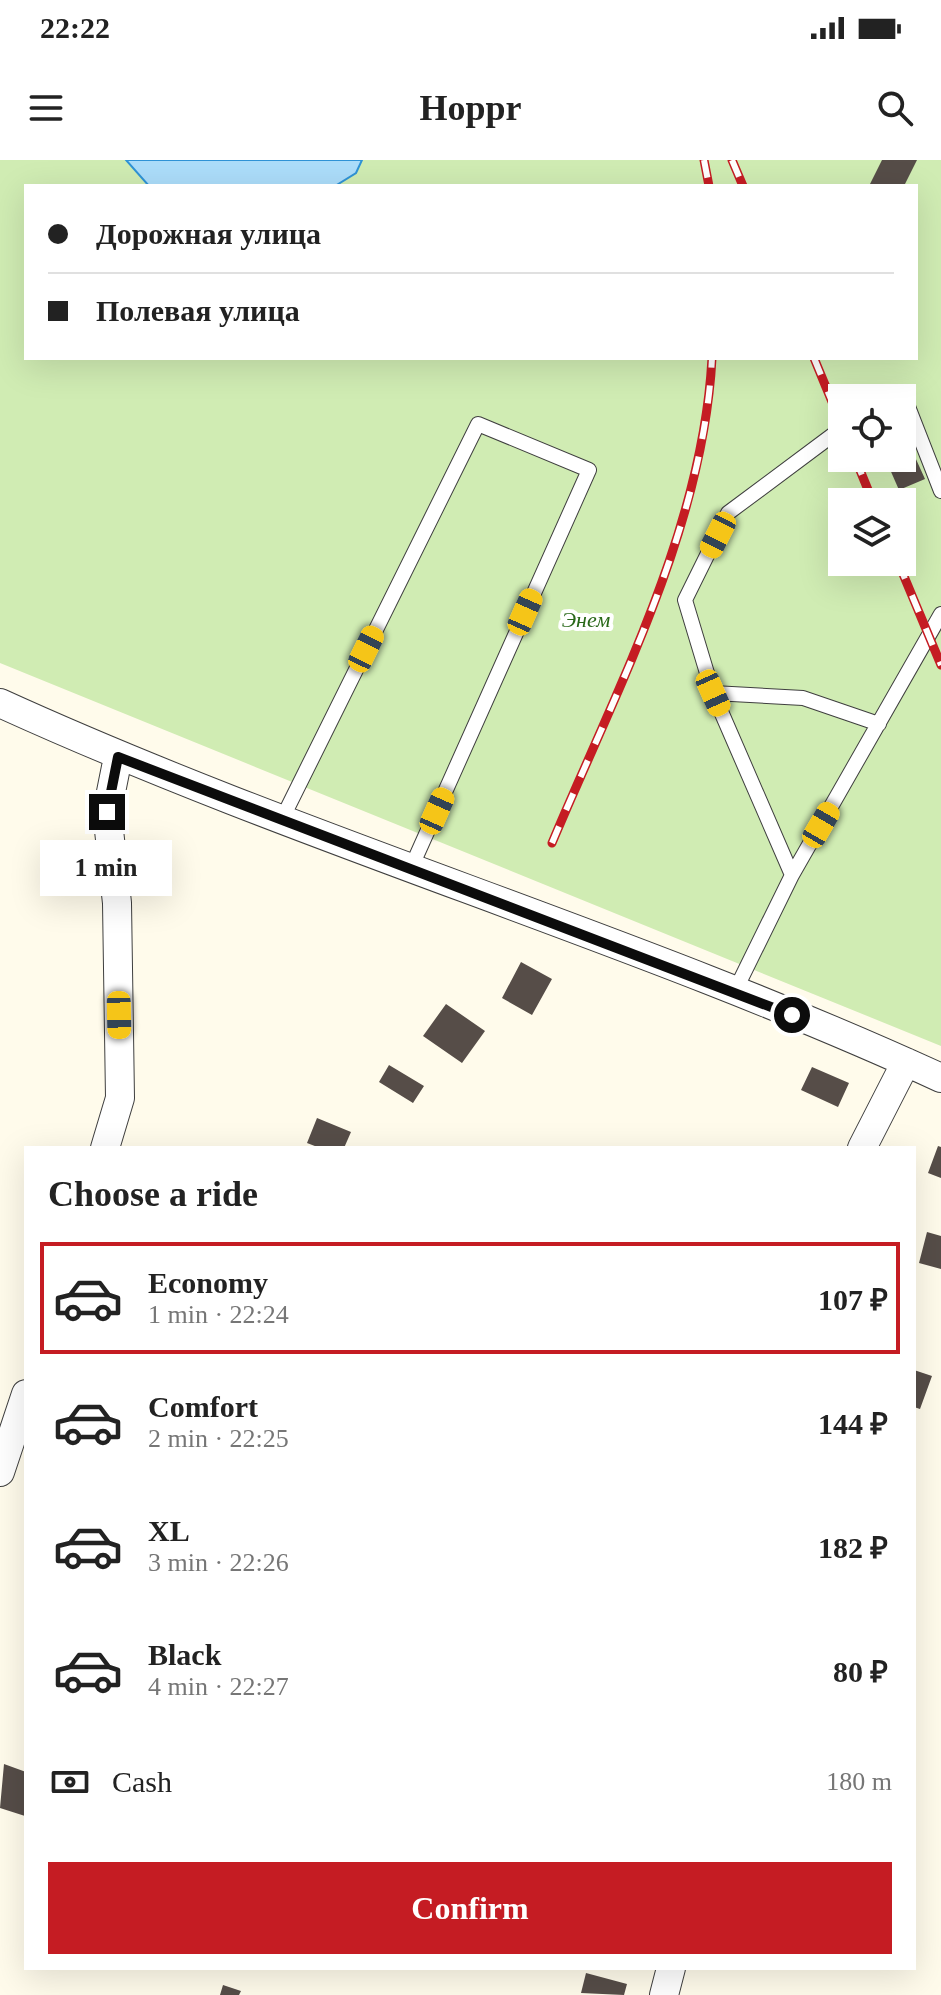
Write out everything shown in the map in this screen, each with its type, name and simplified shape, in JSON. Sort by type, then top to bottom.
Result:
[{"type":"street","points":[[0,703],[118,757],[735,991],[941,1078]]},
{"type":"street","points":[[106,1146],[120,1098],[117,903],[107,812],[118,757]]},
{"type":"street","points":[[863,1146],[906,1062]]},
{"type":"street","points":[[0,1472],[24,1400]]},
{"type":"street","points":[[664,1995],[670,1970]]},
{"type":"lane","points":[[282,819],[478,424],[589,470],[411,868]]},
{"type":"lane","points":[[916,427],[941,491]]},
{"type":"lane","points":[[792,875],[713,693],[685,600],[728,513],[828,438]]},
{"type":"lane","points":[[735,991],[792,875],[941,614]]},
{"type":"lane","points":[[713,693],[803,698],[879,724]]},
{"type":"green space","name":"Энем","points":[[0,160],[941,160],[941,1046],[0,663]]},
{"type":"water","points":[[126,160],[362,160],[356,173],[338,184],[147,184]]},
{"type":"building","points":[[882,160],[917,160],[905,184],[870,184]]},
{"type":"building","points":[[916,459],[925,479],[898,488],[891,472],[916,472]]},
{"type":"building","points":[[521,962],[552,979],[532,1015],[502,998]]},
{"type":"building","points":[[446,1004],[485,1031],[462,1063],[423,1036]]},
{"type":"building","points":[[389,1065],[424,1086],[413,1103],[379,1082]]},
{"type":"building","points":[[812,1067],[849,1083],[838,1107],[801,1090]]},
{"type":"building","points":[[317,1118],[351,1132],[345,1146],[307,1143]]},
{"type":"building","points":[[938,1146],[941,1147],[941,1178],[928,1173]]},
{"type":"building","points":[[927,1232],[941,1236],[941,1269],[919,1263]]},
{"type":"building","points":[[916,1371],[932,1376],[920,1409],[916,1408]]},
{"type":"building","points":[[4,1764],[24,1771],[24,1816],[0,1808]]},
{"type":"building","points":[[586,1973],[627,1984],[624,1995],[581,1993]]},
{"type":"building","points":[[223,1985],[241,1991],[239,1995],[220,1995]]},
{"type":"railway","points":[[704,160],[709,184]]},
{"type":"railway","points":[[732,160],[742,184]]},
{"type":"railway","points":[[552,843],[629,666],[675,545],[705,421],[712,360]]},
{"type":"railway","points":[[815,360],[828,392]]},
{"type":"railway","points":[[861,472],[867,488]]},
{"type":"railway","points":[[904,576],[941,665]]},
{"type":"route","points":[[107,812],[118,757],[792,1015]]}]
